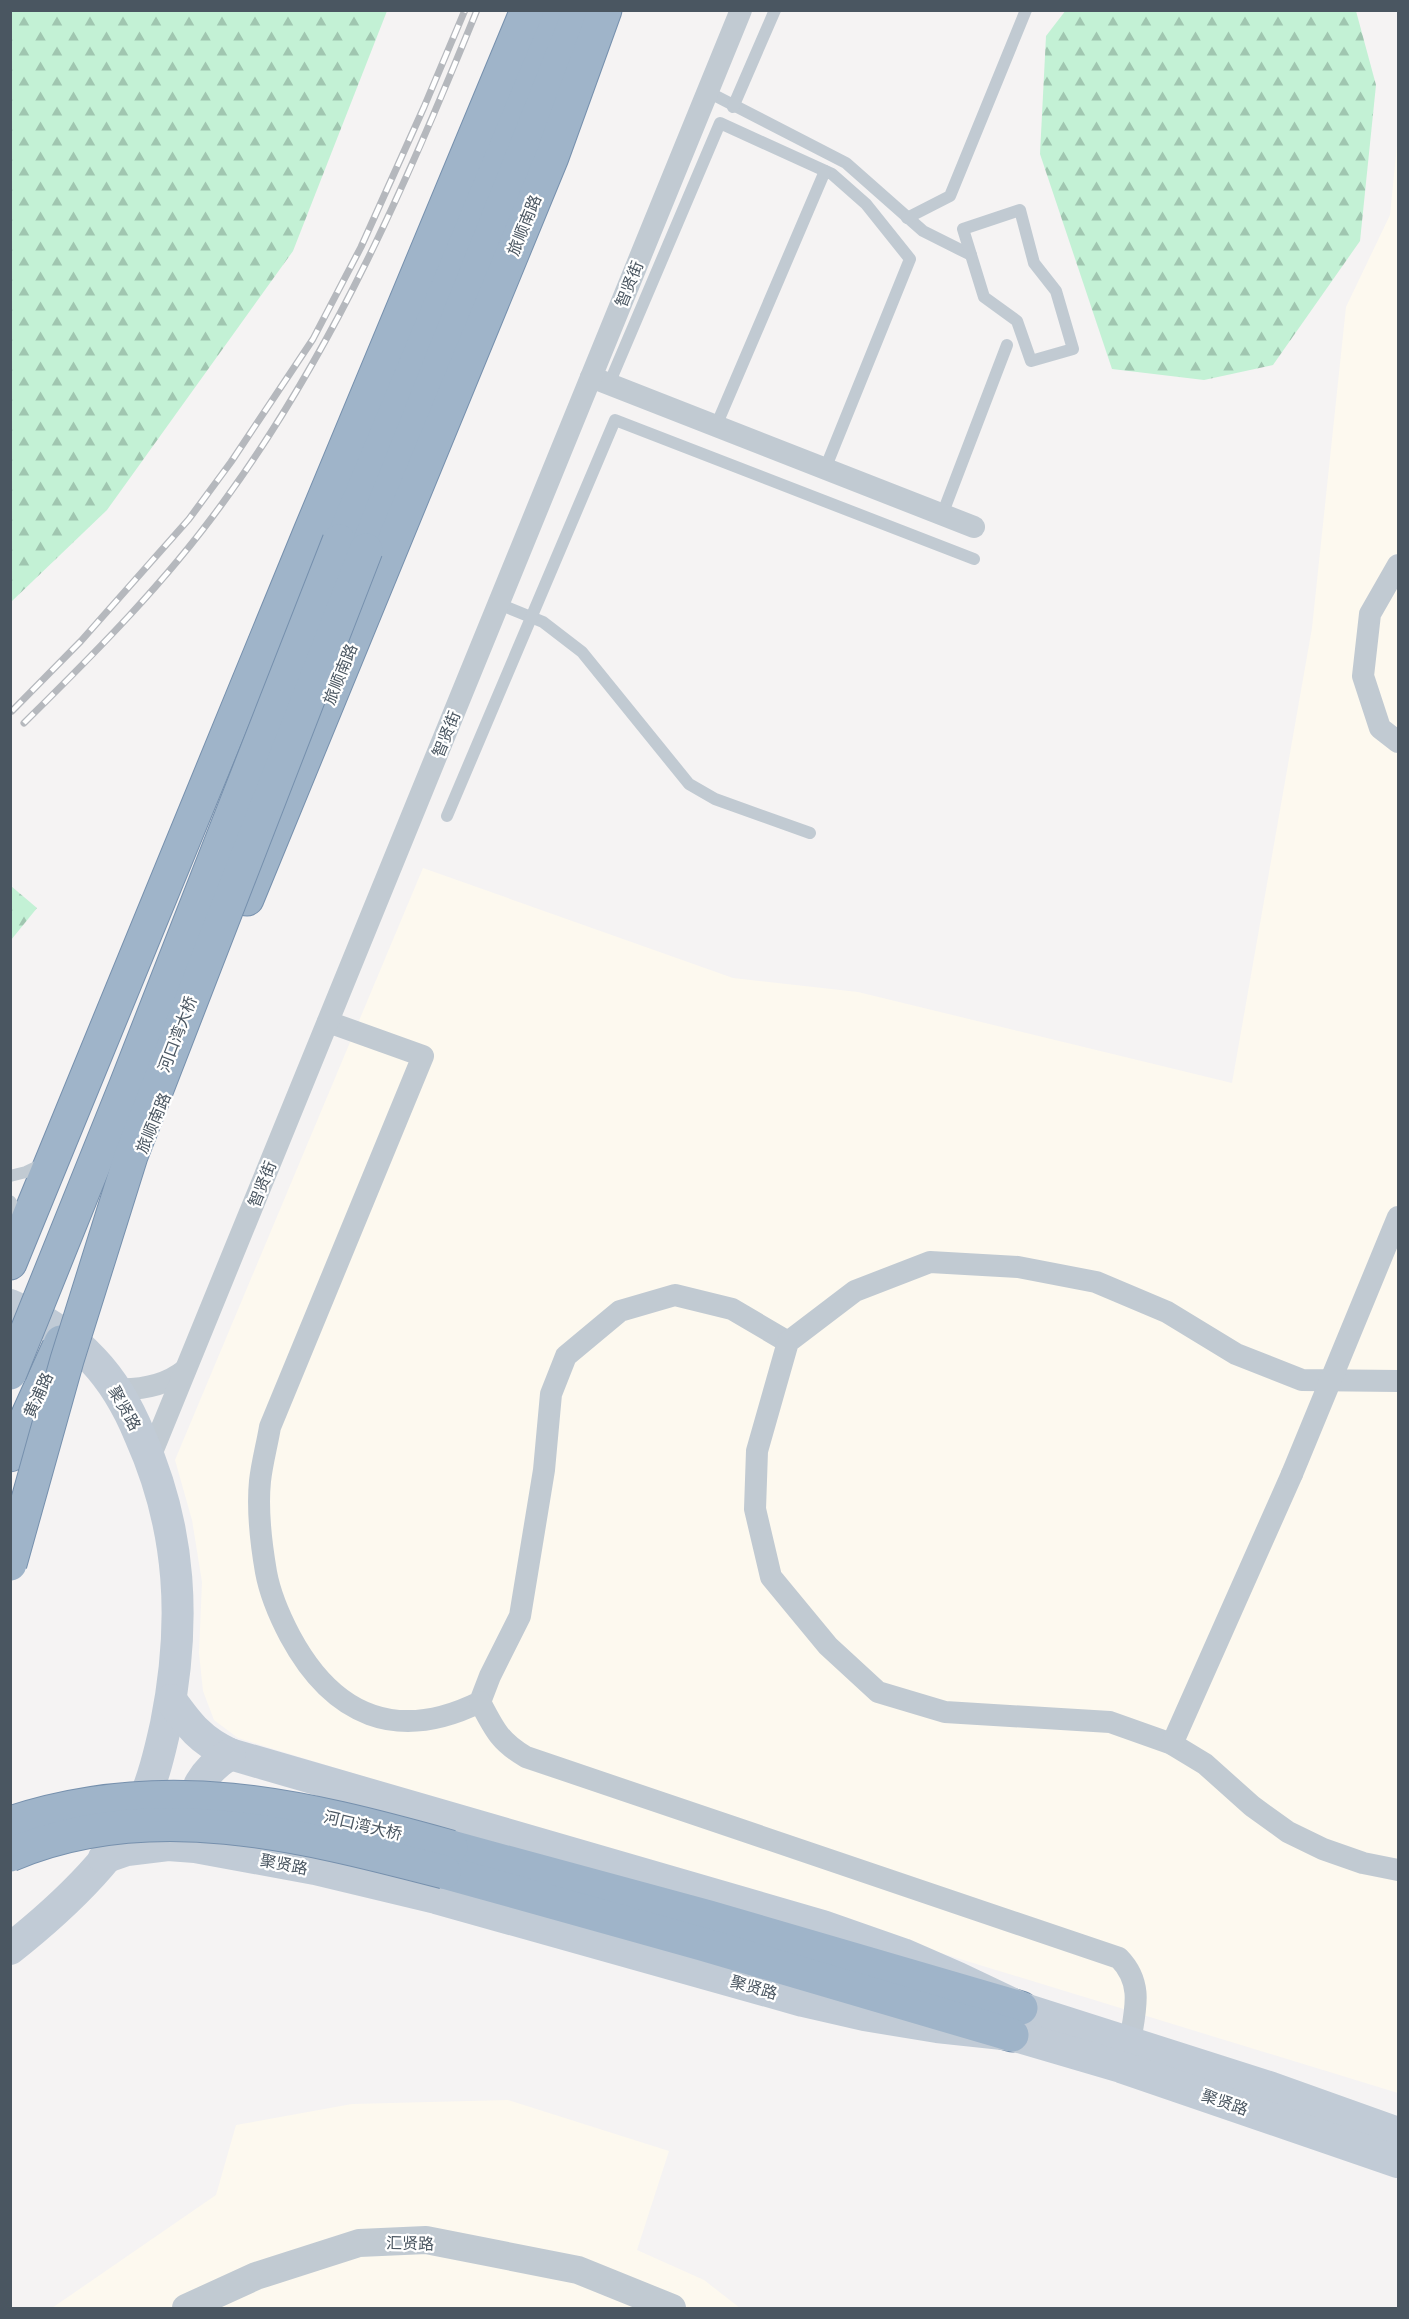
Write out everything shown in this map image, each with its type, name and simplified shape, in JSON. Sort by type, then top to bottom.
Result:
[{"type":"highway","points":[[16,1250],[305,543],[527,10]]},
{"type":"highway","points":[[353,545],[551,10]]},
{"type":"highway","points":[[353,545],[580,10]]},
{"type":"highway","name":"旅顺南路","points":[[64,1334],[212,985],[552,157],[606,10]]},
{"type":"highway","name":"河口湾大桥","points":[[10,1373],[144,1040],[353,545]]},
{"type":"highway","name":"河口湾大桥","points":[[10,1564],[67,1360],[131,1156],[353,545]]},
{"type":"highway","name":"黄浦路","points":[[10,1455],[64,1334]]},
{"type":"highway","name":"河口湾大桥","points":[[10,1823],[39,1813],[114,1799],[187,1797],[226,1799],[313,1813],[447,1860],[705,1930],[1016,2021]]},
{"type":"highway","name":"河口湾大桥","points":[[10,1855],[56,1839],[95,1831],[137,1825],[181,1825],[269,1832],[447,1860]]},
{"type":"main road","name":"聚贤路","points":[[10,1305],[31,1314],[64,1334],[93,1360],[116,1389],[150,1457],[165,1502],[176,1561],[179,1601],[171,1700],[159,1754],[141,1805],[124,1834],[74,1894],[10,1949]]},
{"type":"main road","name":"聚贤路","points":[[171,1700],[192,1730],[211,1746],[230,1754],[823,1926],[903,1954],[958,1978],[1016,2021],[1121,2067],[1398,2162]]},
{"type":"main road","points":[[195,1847],[190,1821],[193,1801],[201,1781],[213,1765],[230,1754]]},
{"type":"main road","name":"聚贤路","points":[[104,1858],[145,1846],[195,1847],[315,1869],[436,1898],[803,2001],[864,2015],[938,2027],[1016,2021],[1130,2042],[1272,2088],[1398,2133]]},
{"type":"street","name":"智贤街","points":[[150,1457],[499,604],[600,380],[741,10]]},
{"type":"street","points":[[600,380],[974,527]]},
{"type":"street","points":[[1398,565],[1370,614],[1363,676],[1380,728],[1398,742]]},
{"type":"street","points":[[328,1022],[423,1056],[270,1427],[260,1482],[260,1529],[266,1575],[280,1617],[299,1653],[325,1686],[352,1706],[378,1718],[404,1722],[428,1721],[456,1714],[480,1702],[490,1676],[520,1616],[544,1470],[551,1394],[566,1356],[620,1311],[675,1295],[732,1309],[788,1342]]},
{"type":"street","points":[[1172,1744],[1292,1474],[1398,1217]]},
{"type":"street","points":[[1398,1381],[1302,1380],[1236,1354],[1167,1312],[1096,1282],[1018,1267],[930,1262],[855,1291],[788,1342],[757,1451],[755,1509],[771,1577],[828,1646],[878,1692],[945,1712],[1110,1722],[1172,1744],[1205,1764],[1252,1806],[1288,1832],[1363,1863],[1398,1870]]},
{"type":"street","points":[[116,1389],[147,1388],[162,1384],[174,1379],[185,1370]]},
{"type":"street","points":[[480,1702],[496,1734],[510,1748],[526,1757],[1119,1958],[1129,1968],[1135,1982],[1136,2001],[1130,2042]]},
{"type":"street","name":"汇贤路","points":[[186,2308],[256,2276],[359,2243],[426,2240],[578,2270],[672,2308]]},
{"type":"lane","points":[[733,107],[775,10]]},
{"type":"lane","points":[[907,218],[950,196],[1026,10]]},
{"type":"lane","points":[[708,92],[733,107],[846,163],[923,231],[971,255],[984,297],[1017,321],[1031,361],[1073,349],[1056,291],[1034,262],[1020,210],[963,230],[971,255]]},
{"type":"lane","points":[[600,380],[720,123],[832,174],[866,204],[910,259],[825,469]]},
{"type":"lane","points":[[716,426],[825,171]]},
{"type":"lane","points":[[942,515],[1007,345]]},
{"type":"lane","points":[[447,816],[615,420],[974,559]]},
{"type":"lane","points":[[499,604],[543,622],[582,652],[689,783],[715,799],[810,833]]},
{"type":"lane","points":[[10,1176],[26,1173],[43,1165],[56,1151]]},
{"type":"lane","points":[[10,1201],[18,1215],[16,1250]]},
{"type":"shaded area","points":[[1398,135],[1398,2093],[238,1738],[214,1720],[203,1691],[199,1653],[202,1582],[192,1520],[175,1460],[423,868],[733,978],[858,992],[1232,1083],[1312,628],[1346,307],[1390,215]]},
{"type":"shaded area","points":[[508,2100],[669,2151],[637,2250],[704,2280],[740,2308],[52,2308],[216,2195],[236,2125],[352,2104]]},
{"type":"green space","points":[[11,10],[387,11],[293,251],[107,510],[11,602]]},
{"type":"green space","points":[[1066,10],[1356,11],[1376,85],[1360,241],[1273,365],[1204,380],[1112,369],[1040,154],[1046,36]]},
{"type":"green space","points":[[11,886],[37,908],[11,940]]},
{"type":"railway","points":[[12,711],[81,641],[189,519],[231,462],[313,339],[361,247],[465,10]]},
{"type":"railway","points":[[24,723],[104,642],[181,557],[227,497],[266,440],[302,382],[367,261],[424,137],[477,10]]}]
